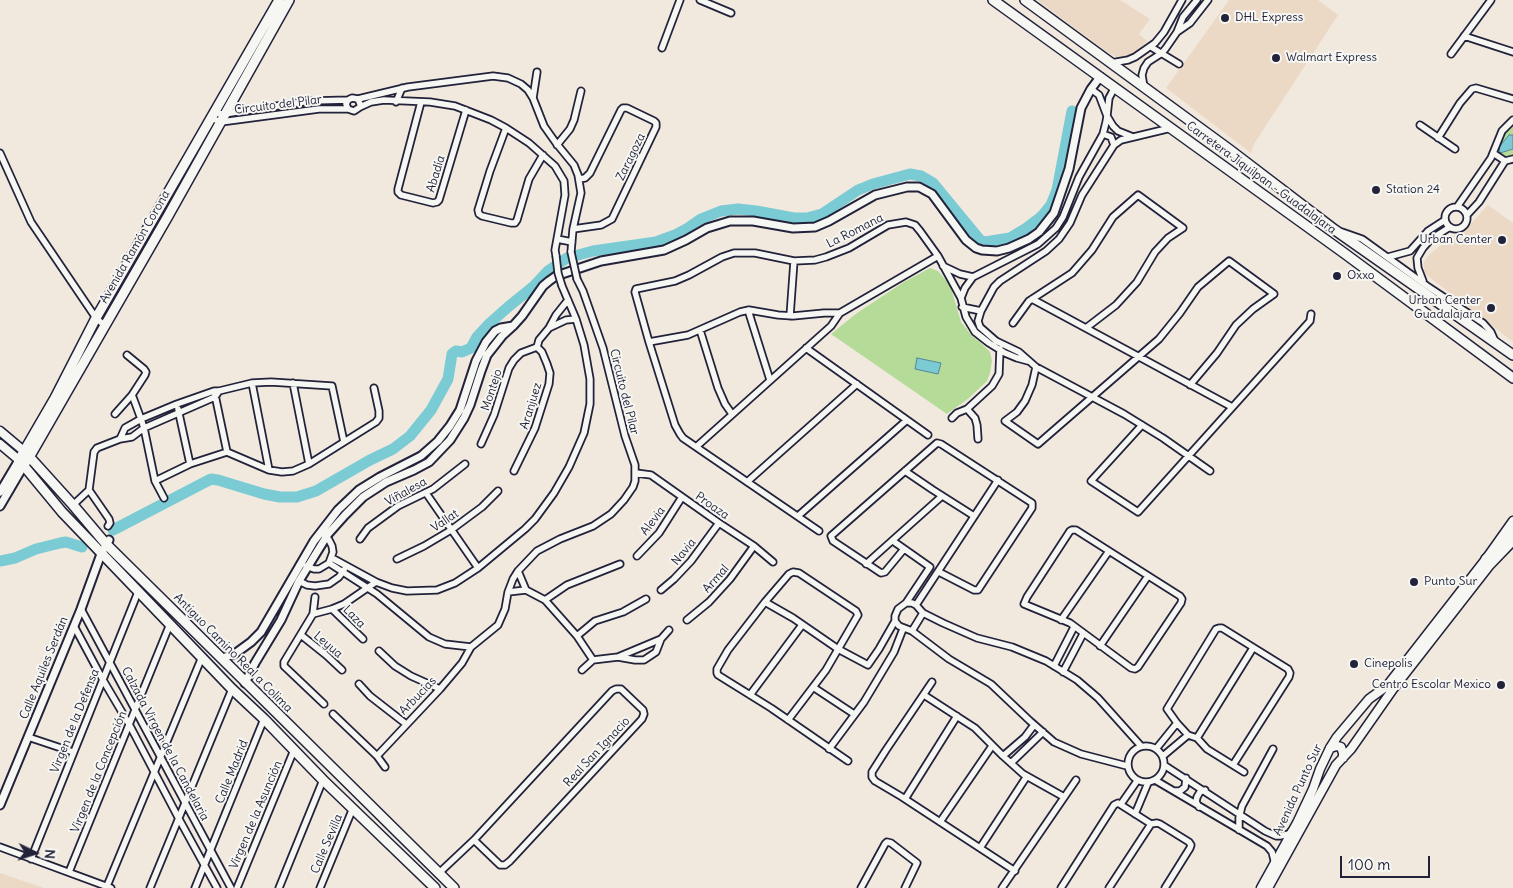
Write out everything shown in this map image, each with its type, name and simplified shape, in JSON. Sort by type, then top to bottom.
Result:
[{"type":"main road","name":"Avenida Ramón Corona","points":[[27,454],[96,318],[279,0]]},
{"type":"main road","name":"Avenida Ramón Corona","points":[[22,463],[104,325],[289,0]]},
{"type":"main road","name":"Carretera Jiquilpan - Guadalajara","points":[[993,0],[1513,378]]},
{"type":"main road","name":"Carretera Jiquilpan - Guadalajara","points":[[1025,0],[1230,150],[1335,230],[1513,355]]},
{"type":"main road","points":[[0,431],[27,454],[74,505]]},
{"type":"main road","name":"Antiguo Camino Real a Colima","points":[[0,444],[22,463],[62,512],[202,656],[232,690],[264,719],[323,780],[435,888]]},
{"type":"main road","name":"Antiguo Camino Real a Colima","points":[[74,505],[82,515],[96,525],[107,542],[223,658],[245,683],[454,888]]},
{"type":"main road","name":"Avenida Punto Sur","points":[[1261,888],[1314,790],[1320,769],[1337,737],[1369,699],[1387,686],[1486,559],[1513,521]]},
{"type":"main road","points":[[1486,559],[1497,550],[1513,531]]},
{"type":"main road","name":"Avenida Punto Sur","points":[[1268,888],[1332,773],[1393,689],[1483,574],[1513,541]]},
{"type":"main road","points":[[1345,728],[1344,734],[1351,741],[1360,734]]},
{"type":"main road","points":[[1330,748],[1337,746],[1341,748],[1343,758]]},
{"type":"street","points":[[662,48],[680,0]]},
{"type":"street","points":[[700,0],[731,13]]},
{"type":"street","points":[[1111,63],[1128,60],[1151,46],[1164,32],[1182,0]]},
{"type":"street","points":[[1144,87],[1142,76],[1144,68],[1150,61],[1162,53],[1177,32],[1183,17],[1197,0]]},
{"type":"street","points":[[1177,32],[1190,23],[1208,0]]},
{"type":"street","points":[[1451,54],[1492,0]]},
{"type":"street","points":[[1464,36],[1512,50]]},
{"type":"street","points":[[1151,46],[1179,64]]},
{"type":"street","points":[[533,98],[537,72]]},
{"type":"street","name":"Circuito del Pilar","points":[[358,99],[402,88],[493,76],[515,81],[528,90],[544,126],[574,165],[579,179],[581,194],[573,229],[571,252],[577,279],[584,291],[603,348],[636,472]]},
{"type":"street","points":[[223,658],[236,653],[258,636],[305,566],[323,535],[363,498],[386,482],[422,466],[434,458],[445,446],[455,434],[467,412],[487,354],[502,336],[514,326],[543,286],[556,276],[618,257],[657,252],[674,246],[707,228],[730,221],[753,220],[793,228],[815,227],[874,195],[913,186],[928,191],[966,240],[976,248],[997,251],[1020,243],[1039,232],[1054,213],[1069,169],[1081,108],[1100,77]]},
{"type":"street","points":[[961,298],[965,288],[974,277],[1038,244],[1056,228],[1063,217],[1079,177],[1103,134],[1109,98],[1115,87]]},
{"type":"street","points":[[396,102],[402,88]]},
{"type":"street","points":[[1438,138],[1460,103],[1472,90],[1476,88],[1513,99]]},
{"type":"street","points":[[1091,89],[1098,95],[1113,126],[1118,131],[1134,137]]},
{"type":"street","points":[[557,145],[574,120],[581,91]]},
{"type":"street","points":[[344,569],[376,582],[407,591],[436,590],[455,583],[478,568],[525,529],[554,493],[569,467],[584,433],[590,404],[590,379],[584,345],[558,273],[557,239],[565,203],[565,188],[560,174],[554,166],[529,143],[506,128],[466,110],[442,104],[378,101],[360,107],[354,112],[348,109],[346,104],[352,98],[358,99],[360,107]]},
{"type":"street","name":"Circuito del Pilar","points":[[223,118],[310,101],[348,100]]},
{"type":"street","name":"Abadía","points":[[421,102],[398,192],[401,195],[433,203],[439,200],[466,110]]},
{"type":"street","name":"Zaragoza","points":[[573,229],[601,226],[612,219],[656,127],[656,123],[647,117],[623,108],[590,173],[585,178],[579,179]]},
{"type":"street","name":"Circuito del Pilar","points":[[212,116],[223,118],[308,110],[348,109]]},
{"type":"street","points":[[1457,207],[1491,158],[1502,131],[1513,120]]},
{"type":"street","points":[[1420,125],[1455,149]]},
{"type":"street","points":[[506,128],[490,171],[478,210],[479,214],[515,223],[529,179],[542,155]]},
{"type":"street","points":[[1028,361],[1017,358],[989,343],[978,329],[981,311],[994,287],[1005,276],[1038,256],[1059,239],[1070,223],[1082,195],[1114,145],[1122,140],[1171,128]]},
{"type":"street","points":[[1103,134],[1111,138],[1114,145]]},
{"type":"street","points":[[0,153],[32,222],[96,318],[104,325]]},
{"type":"street","points":[[1493,153],[1505,161]]},
{"type":"street","points":[[1445,220],[1450,227],[1457,229],[1463,226],[1467,220],[1467,215],[1479,202],[1505,161],[1513,159]]},
{"type":"street","points":[[0,170],[5,164]]},
{"type":"street","points":[[1012,323],[1020,311],[1032,299],[1072,273],[1092,250],[1113,217],[1138,195],[1183,228],[1168,238],[1155,252],[1137,282],[1116,305],[1086,328]]},
{"type":"street","points":[[1388,257],[1410,250],[1428,230],[1445,220],[1448,210],[1457,207],[1463,209],[1467,215]]},
{"type":"street","name":"La Romana","points":[[649,342],[635,292],[636,289],[675,281],[722,257],[734,253],[755,253],[794,261],[815,260],[838,253],[888,225],[906,222],[915,225],[938,256],[961,298],[966,317],[978,329]]},
{"type":"street","points":[[1424,283],[1418,268],[1417,258],[1433,237],[1450,227]]},
{"type":"street","points":[[1335,230],[1362,239],[1483,323],[1491,332],[1496,343]]},
{"type":"street","points":[[1428,230],[1433,237]]},
{"type":"street","points":[[557,239],[572,242]]},
{"type":"street","points":[[696,447],[831,326],[840,313],[938,256]]},
{"type":"street","points":[[1036,367],[1032,385],[1025,401],[1017,412],[1005,421],[1038,444],[1159,339],[1198,286],[1229,258],[1274,294]]},
{"type":"street","points":[[790,316],[794,261]]},
{"type":"street","points":[[998,265],[1005,276]]},
{"type":"street","points":[[942,266],[960,274],[974,277]]},
{"type":"street","points":[[1190,385],[1217,353],[1236,325],[1274,294],[1281,294]]},
{"type":"street","points":[[1032,299],[1232,408]]},
{"type":"street","name":"Montejo","points":[[481,444],[494,415],[509,368],[521,354],[537,347],[539,340],[568,300]]},
{"type":"street","points":[[962,307],[981,311]]},
{"type":"street","points":[[820,531],[683,438],[675,425],[649,342],[688,335],[748,310],[790,316],[840,313]]},
{"type":"street","points":[[748,310],[770,380]]},
{"type":"street","points":[[1142,425],[1091,480],[1138,512],[1310,321],[1311,314]]},
{"type":"street","points":[[549,328],[566,320],[576,319]]},
{"type":"street","points":[[978,329],[1019,352],[1036,367],[1142,425],[1210,471]]},
{"type":"street","points":[[700,330],[718,388],[732,414]]},
{"type":"street","points":[[952,418],[957,413],[967,409],[997,380],[999,374],[1000,343]]},
{"type":"street","name":"Aranjuez","points":[[514,471],[535,428],[549,384],[550,372],[545,357],[537,347]]},
{"type":"street","points":[[806,348],[928,435]]},
{"type":"street","points":[[116,414],[146,375],[144,369],[127,355]]},
{"type":"street","points":[[120,439],[125,428],[177,404],[252,383],[271,382],[332,386],[344,442]]},
{"type":"street","points":[[252,383],[269,470]]},
{"type":"street","points":[[294,383],[309,464]]},
{"type":"street","points":[[747,482],[857,384]]},
{"type":"street","points":[[155,481],[190,464],[227,452],[269,470],[293,471],[309,464],[380,418],[374,388]]},
{"type":"street","points":[[74,505],[89,490],[95,450],[120,439],[132,437],[144,428],[216,393]]},
{"type":"street","points":[[216,393],[227,452]]},
{"type":"street","points":[[132,395],[144,428],[155,481],[164,498]]},
{"type":"street","points":[[177,404],[190,464]]},
{"type":"street","points":[[967,409],[978,425],[978,439]]},
{"type":"street","points":[[798,516],[907,420]]},
{"type":"street","points":[[904,549],[883,573],[878,572],[833,541],[831,536],[935,444],[939,443],[1030,501],[1032,505],[982,587],[974,590],[939,572]]},
{"type":"street","points":[[0,492],[22,463]]},
{"type":"street","name":"Avenida Ramón Corona","points":[[0,506],[22,463]]},
{"type":"street","name":"Viñalesa","points":[[360,539],[368,528],[398,506],[426,493],[465,464]]},
{"type":"street","points":[[905,471],[974,516]]},
{"type":"street","points":[[330,560],[429,637],[445,644],[471,647],[498,625],[506,609],[508,592],[518,571],[545,546],[589,528],[611,514],[633,488],[636,472]]},
{"type":"street","name":"Proaza","points":[[636,472],[651,475],[754,546],[773,562]]},
{"type":"street","points":[[916,606],[998,480]]},
{"type":"street","points":[[89,490],[110,519],[108,526]]},
{"type":"street","name":"Vallat","points":[[397,559],[451,530],[482,507],[498,491]]},
{"type":"street","points":[[426,493],[478,568]]},
{"type":"street","points":[[866,564],[942,496]]},
{"type":"street","name":"Alevia","points":[[637,556],[659,533],[682,497]]},
{"type":"street","name":"Navia","points":[[661,590],[691,561],[719,523]]},
{"type":"street","points":[[1072,530],[1076,530],[1148,576],[1180,596],[1182,603],[1135,669],[1074,627],[1024,604],[1072,530]]},
{"type":"street","points":[[305,566],[319,570],[330,560],[333,552],[332,546],[323,535]]},
{"type":"street","points":[[765,602],[802,624],[838,649],[868,665],[880,649],[895,621],[898,609],[906,603],[930,567],[893,541]]},
{"type":"street","name":"Calle Aquiles Serdán","points":[[0,806],[107,542]]},
{"type":"street","name":"Armal","points":[[687,620],[709,602],[730,579],[754,546]]},
{"type":"street","points":[[1061,620],[1109,551]]},
{"type":"street","points":[[545,600],[567,585],[620,564]]},
{"type":"street","points":[[245,683],[285,611],[305,566]]},
{"type":"street","points":[[299,581],[307,585],[322,586],[334,581],[344,569]]},
{"type":"street","points":[[518,571],[526,590]]},
{"type":"street","points":[[788,720],[826,670],[858,617],[858,613],[799,573],[793,572],[789,574],[765,602],[728,650],[716,671],[718,675],[848,761]]},
{"type":"street","points":[[1100,646],[1148,576]]},
{"type":"street","points":[[313,614],[344,604],[376,582]]},
{"type":"street","points":[[508,592],[526,590],[545,600],[577,636],[593,660]]},
{"type":"street","name":"Virgen de la Defensa","points":[[31,858],[138,592]]},
{"type":"street","points":[[315,597],[313,614],[284,662],[284,666],[324,704]]},
{"type":"street","points":[[577,636],[596,621],[623,612],[646,599]]},
{"type":"street","points":[[906,603],[916,606],[923,613],[977,638],[1012,647],[1046,661],[1077,680],[1098,698],[1141,746]]},
{"type":"street","points":[[276,607],[285,611]]},
{"type":"street","name":"Calzada Virgen de la Candelaria","points":[[81,609],[231,888]]},
{"type":"street","name":"Laza","points":[[332,609],[363,639]]},
{"type":"street","points":[[912,631],[923,613]]},
{"type":"street","points":[[895,621],[898,626],[912,631],[955,662],[991,684],[1054,742],[1081,754],[1127,766]]},
{"type":"street","name":"Virgen de la Concepción","points":[[69,872],[170,624]]},
{"type":"street","points":[[750,695],[802,624]]},
{"type":"street","name":"Calzada Virgen de la Candelaria","points":[[74,626],[217,888]]},
{"type":"street","points":[[1054,666],[1074,627]]},
{"type":"street","points":[[1234,765],[1290,673],[1288,669],[1222,628],[1219,628],[1168,706],[1168,712],[1188,735],[1197,738],[1207,748],[1244,772]]},
{"type":"street","points":[[829,748],[864,702],[890,659],[904,629]]},
{"type":"street","points":[[618,657],[644,660],[652,656],[656,652],[661,639],[669,630]]},
{"type":"street","points":[[1063,672],[1083,634]]},
{"type":"street","name":"Leyua","points":[[301,635],[342,670]]},
{"type":"street","points":[[582,670],[593,660],[618,657],[661,639]]},
{"type":"street","name":"Arbucias","points":[[377,756],[462,664],[471,647]]},
{"type":"street","points":[[1197,738],[1253,648]]},
{"type":"street","points":[[379,651],[396,666],[412,676],[440,689]]},
{"type":"street","points":[[0,847],[109,887],[160,756],[202,656]]},
{"type":"street","points":[[932,682],[872,772],[872,777],[875,781],[1014,871]]},
{"type":"street","points":[[359,684],[370,696],[406,724]]},
{"type":"street","points":[[813,686],[854,714]]},
{"type":"street","name":"Real San Ignacio","points":[[439,873],[474,840],[612,691],[622,689],[643,710],[642,719],[505,865],[500,865],[474,840]]},
{"type":"street","points":[[150,888],[232,690]]},
{"type":"street","points":[[924,695],[975,728],[992,746],[1027,776],[1064,797]]},
{"type":"street","points":[[333,714],[377,756],[385,767]]},
{"type":"street","points":[[905,799],[957,716]]},
{"type":"street","name":"Calle Madrid","points":[[195,888],[264,719]]},
{"type":"street","points":[[1156,749],[1177,723]]},
{"type":"street","points":[[1003,756],[1025,737],[1034,725]]},
{"type":"street","points":[[1011,763],[1042,732]]},
{"type":"street","points":[[1163,756],[1188,735]]},
{"type":"street","points":[[28,737],[73,752]]},
{"type":"street","points":[[940,822],[992,746]]},
{"type":"street","points":[[1141,746],[1156,749],[1163,756],[1164,765],[1160,776],[1148,782],[1137,780],[1130,774],[1127,766],[1130,754],[1141,746]]},
{"type":"street","points":[[1239,830],[1240,814],[1244,803],[1273,749]]},
{"type":"street","name":"Virgen de la Asunción","points":[[237,888],[294,750]]},
{"type":"street","points":[[1164,765],[1276,836],[1289,834],[1297,823]]},
{"type":"street","points":[[980,848],[1027,776]]},
{"type":"street","points":[[1173,791],[1180,791],[1185,787],[1186,778]]},
{"type":"street","points":[[279,888],[323,780]]},
{"type":"street","points":[[1002,888],[1076,780]]},
{"type":"street","points":[[1122,804],[1137,780]]},
{"type":"street","points":[[1155,780],[1267,846],[1272,852],[1275,864]]},
{"type":"street","points":[[1135,814],[1148,782]]},
{"type":"street","points":[[1199,807],[1196,797],[1205,790]]},
{"type":"street","points":[[1061,888],[1116,804],[1122,804],[1151,824]]},
{"type":"street","name":"Calle Sevilla","points":[[320,888],[353,808]]},
{"type":"street","points":[[1109,888],[1151,824],[1157,822],[1191,845],[1165,888]]},
{"type":"street","points":[[861,888],[887,842],[917,863],[905,888]]},
{"type":"shaded area","points":[[1037,0],[1120,0],[1150,19],[1139,34],[1147,41],[1129,57],[1118,58]]},
{"type":"shaded area","points":[[1229,0],[1318,0],[1338,15],[1254,144],[1251,153],[1166,88]]},
{"type":"shaded area","name":"Urban Center Guadalajara","points":[[1488,205],[1513,223],[1513,342],[1424,273],[1424,262],[1429,255],[1452,236],[1463,233]]},
{"type":"shaded area","points":[[0,873],[44,888],[0,888]]},
{"type":"green space","points":[[1513,123],[1513,156],[1505,158],[1500,156],[1498,152],[1501,134]]},
{"type":"green space","points":[[930,268],[938,271],[950,285],[961,322],[972,336],[990,352],[992,361],[987,381],[969,398],[947,414],[831,334],[857,313],[904,282]]},
{"type":"water","points":[[1509,135],[1513,135],[1513,149],[1500,153],[1499,147]]},
{"type":"water","points":[[917,358],[941,363],[938,374],[915,369]]},
{"type":"waterway","points":[[113,530],[211,479],[264,494],[280,497],[297,497],[316,491],[393,449],[410,436],[431,410],[448,379],[452,354],[456,351],[462,352],[471,348],[477,337],[489,324],[534,286],[548,271],[567,258],[593,251],[656,242],[675,235],[701,219],[721,211],[738,209],[794,218],[807,218],[822,214],[858,190],[910,174],[921,176],[933,183],[980,240],[985,242],[1010,238],[1042,216],[1051,205],[1057,190],[1072,111]]},
{"type":"waterway","points":[[0,561],[60,543],[66,542],[82,547]]},
{"type":"place","name":"DHL Express","points":[[1225,18]]},
{"type":"place","name":"Walmart Express","points":[[1276,58]]},
{"type":"place","name":"Station 24","points":[[1376,190]]},
{"type":"place","name":"Urban Center","points":[[1502,240]]},
{"type":"place","name":"Oxxo","points":[[1337,276]]},
{"type":"place","name":"Urban Center Guadalajara","points":[[1491,308]]},
{"type":"place","name":"Punto Sur","points":[[1414,582]]},
{"type":"place","name":"Cinepolis","points":[[1354,664]]},
{"type":"place","name":"Centro Escolar Mexico","points":[[1501,685]]}]
